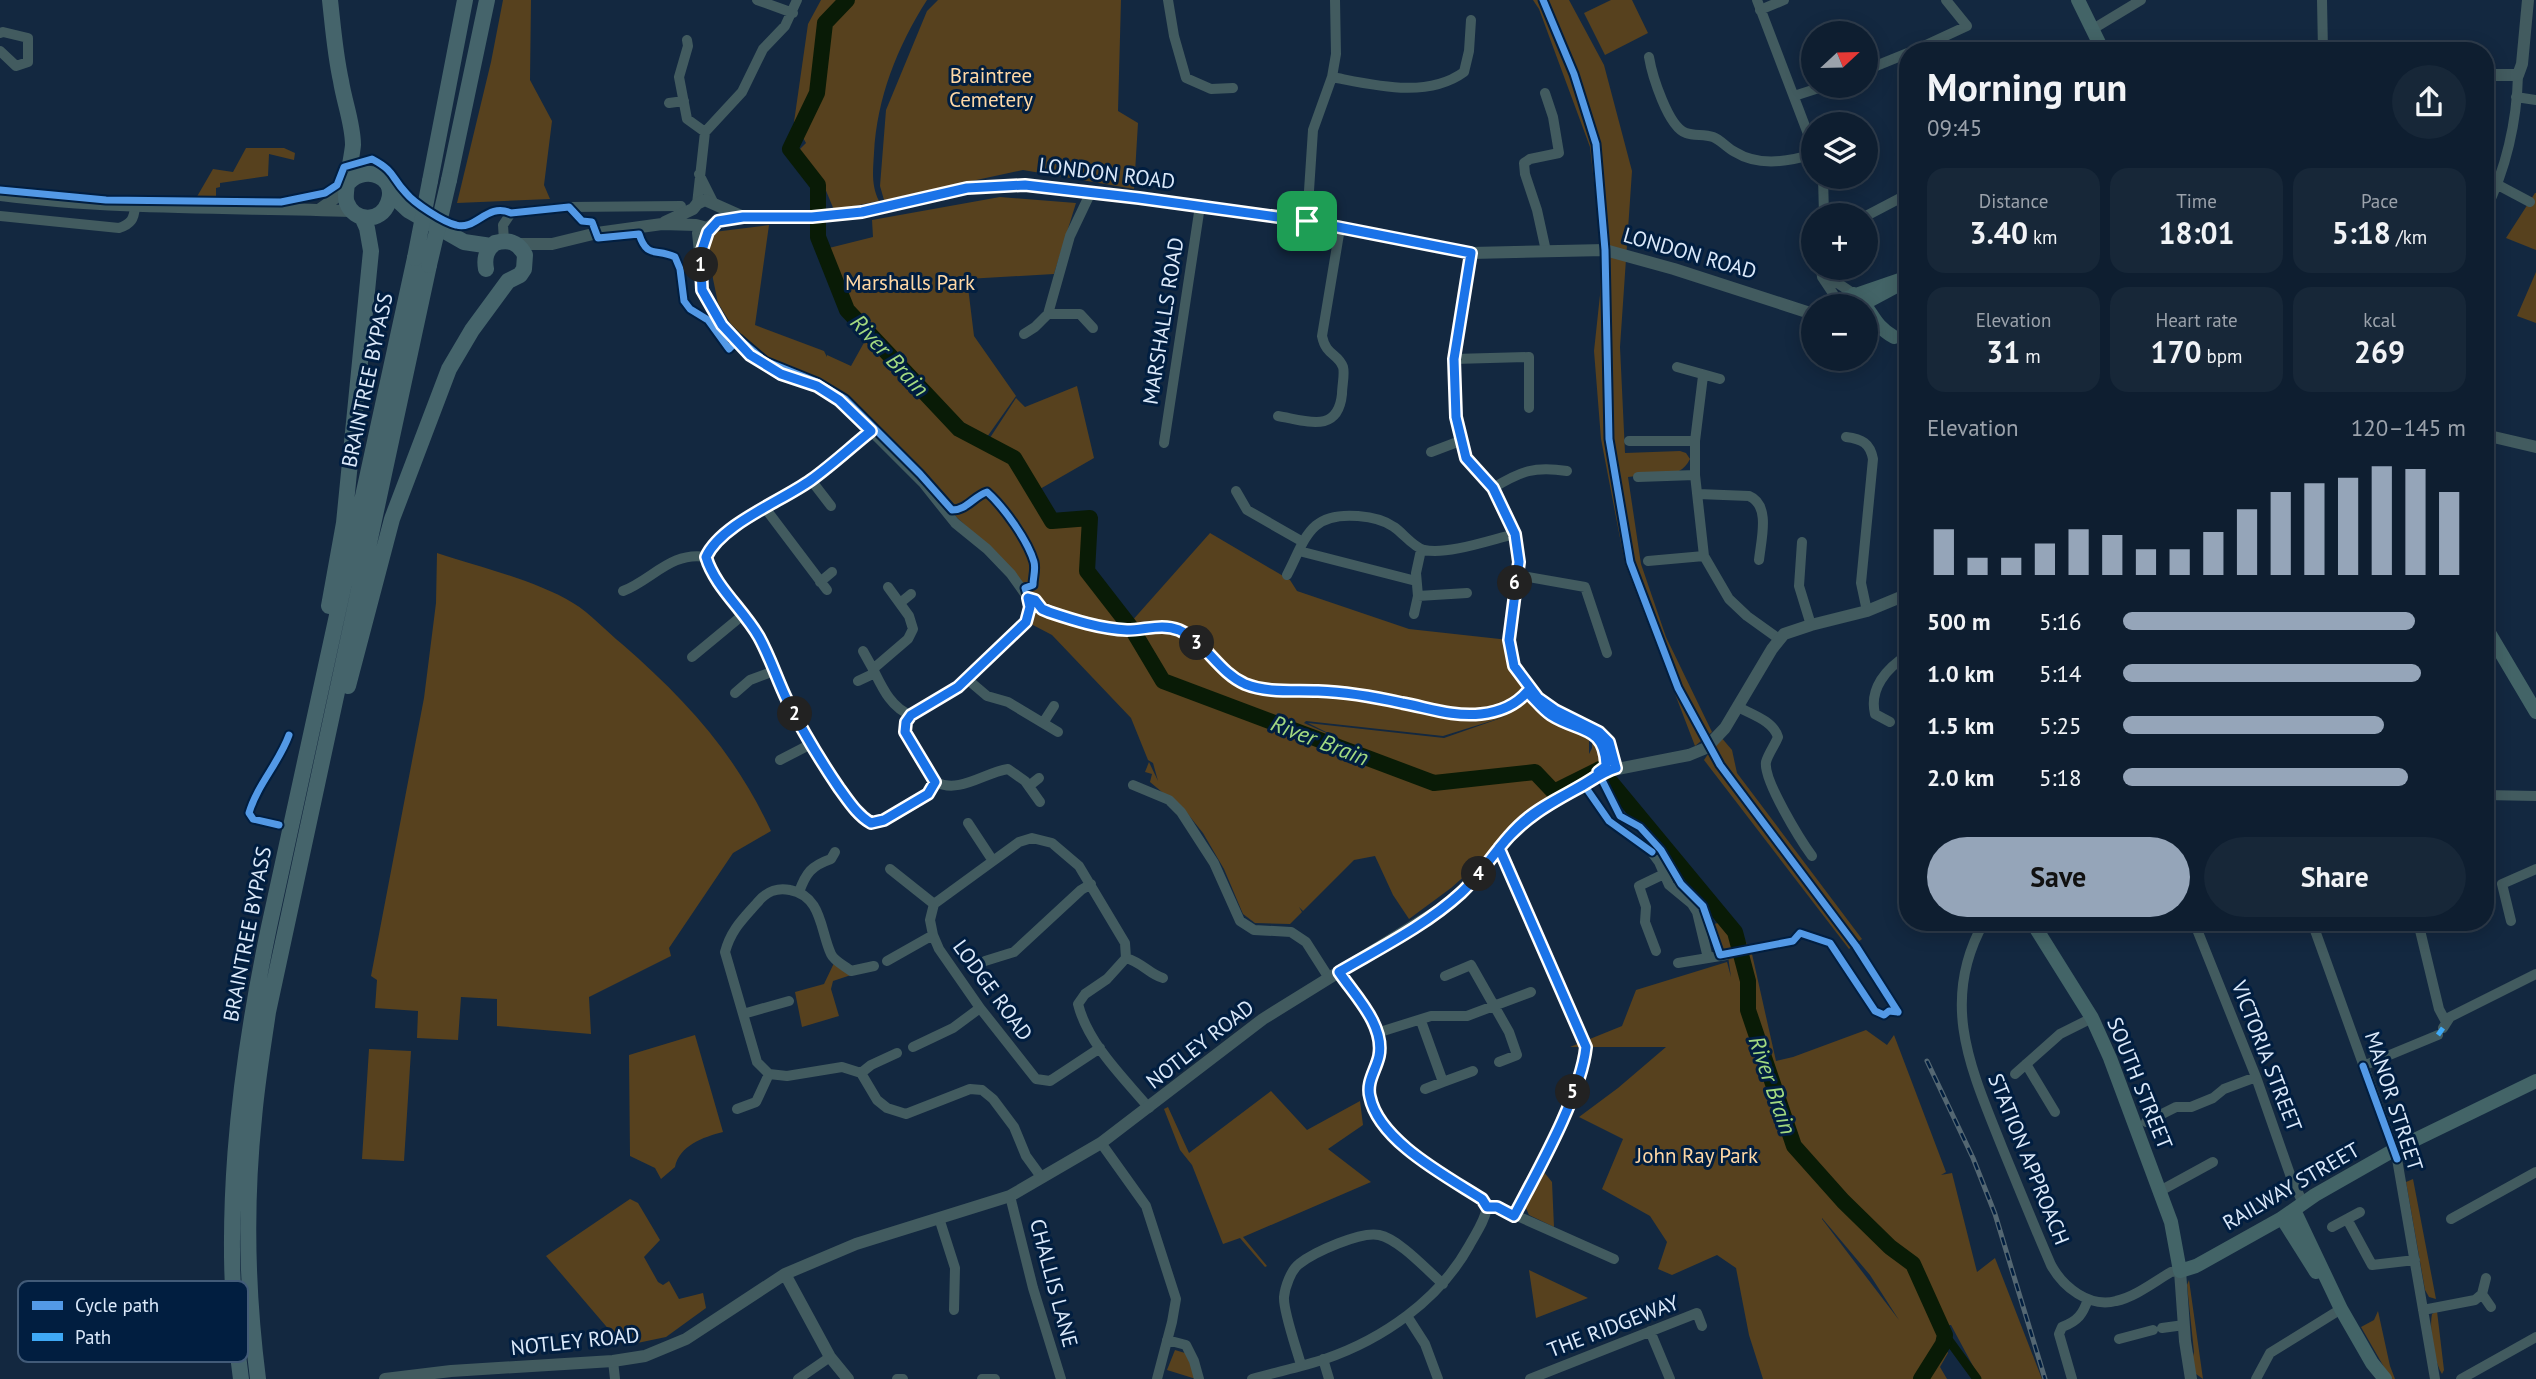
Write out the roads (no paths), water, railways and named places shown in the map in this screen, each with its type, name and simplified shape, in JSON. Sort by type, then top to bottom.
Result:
[{"type":"highway","points":[[330,0],[336,58],[353,143],[347,205],[367,228],[371,251],[344,523],[325,633],[330,649]]},
{"type":"highway","points":[[448,97],[455,0]]},
{"type":"highway","points":[[422,261],[430,181],[466,0]]},
{"type":"highway","points":[[422,261],[449,180],[487,0]]},
{"type":"highway","points":[[453,161],[491,27],[496,0]]},
{"type":"highway","points":[[353,143],[371,173],[384,180],[390,193],[408,210],[464,242],[491,276],[499,281],[508,281],[520,275],[526,262],[525,255],[504,243],[464,242]]},
{"type":"highway","points":[[347,187],[355,176],[371,173]]},
{"type":"highway","points":[[384,211],[389,203],[390,193]]},
{"type":"highway","points":[[356,214],[369,218],[384,211],[408,210]]},
{"type":"highway","points":[[486,269],[484,260],[504,243]]},
{"type":"highway","name":"BRAINTREE BYPASS","points":[[233,1281],[231,1255],[236,1146],[245,1057],[269,927],[330,649],[422,261]]},
{"type":"highway","name":"BRAINTREE BYPASS","points":[[258,1379],[248,1261],[249,1187],[254,1117],[272,987],[377,513],[422,261]]},
{"type":"highway","points":[[327,737],[348,690],[392,519],[449,369],[472,330],[508,281]]},
{"type":"main road","points":[[2078,0],[2099,42]]},
{"type":"main road","points":[[1874,294],[1899,282]]},
{"type":"main road","points":[[1878,327],[1899,338]]},
{"type":"main road","points":[[1878,332],[1899,339]]},
{"type":"main road","points":[[2494,641],[2536,712]]},
{"type":"main road","name":"SOUTH STREET","points":[[2038,931],[2092,1018],[2110,1058],[2175,1234],[2180,1271]]},
{"type":"main road","name":"RAILWAY STREET","points":[[2180,1271],[2196,1266],[2293,1210],[2536,1081]]},
{"type":"main road","points":[[2293,1210],[2341,1309],[2372,1363],[2385,1379]]},
{"type":"street","points":[[757,0],[793,13]]},
{"type":"street","points":[[797,0],[785,26],[763,49],[742,92],[705,132],[699,173],[690,206],[698,226],[702,290],[722,325],[736,342],[750,355],[781,374],[817,386],[839,400],[923,483],[955,523],[1003,565],[1028,598],[1030,607],[1026,622],[967,679],[911,715],[906,722],[905,732],[935,782],[956,787],[988,773],[1008,769],[1029,786],[1040,802]]},
{"type":"street","points":[[1168,0],[1186,78],[1211,89],[1233,88]]},
{"type":"street","points":[[1307,221],[1313,130],[1332,77],[1336,54],[1335,0]]},
{"type":"street","points":[[1784,0],[1759,5],[1801,115]]},
{"type":"street","points":[[1932,42],[1967,26],[1946,0]]},
{"type":"street","points":[[2093,29],[2141,0]]},
{"type":"street","points":[[2322,0],[2323,42]]},
{"type":"street","points":[[2494,193],[2504,167],[2522,64],[2528,0]]},
{"type":"street","points":[[1332,77],[1369,85],[1417,88],[1454,80],[1464,72],[1471,20]]},
{"type":"street","points":[[0,33],[28,38],[28,62],[16,66],[0,51]]},
{"type":"street","points":[[687,40],[688,46],[679,77],[687,119],[705,132]]},
{"type":"street","points":[[1878,65],[1899,57]]},
{"type":"street","points":[[1647,62],[1672,120],[1684,133],[1713,137],[1733,152],[1754,161],[1791,161],[1801,157]]},
{"type":"street","points":[[2494,75],[2518,75]]},
{"type":"street","points":[[1545,93],[1553,117],[1559,153],[1530,159],[1524,163],[1546,251]]},
{"type":"street","points":[[1794,96],[1801,94]]},
{"type":"street","points":[[2516,97],[2532,99]]},
{"type":"street","points":[[669,103],[684,101]]},
{"type":"street","points":[[699,173],[720,215],[708,232],[701,253]]},
{"type":"street","points":[[2494,184],[2530,202]]},
{"type":"street","name":"LONDON ROAD","points":[[716,224],[743,217],[812,217],[862,212],[988,185],[1025,185],[1307,221],[1471,253],[1593,249],[1630,256],[1801,309]]},
{"type":"street","points":[[320,209],[347,187]]},
{"type":"street","points":[[1024,334],[1048,314],[1070,236],[1090,194]]},
{"type":"street","points":[[0,195],[135,207],[320,209],[356,214]]},
{"type":"street","points":[[1878,210],[1899,199]]},
{"type":"street","points":[[662,224],[705,200],[716,205]]},
{"type":"street","name":"LONDON ROAD","points":[[716,205],[743,217]]},
{"type":"street","points":[[690,206],[569,207],[511,213],[503,225],[504,243],[552,244],[597,233],[662,224],[706,228],[716,224]]},
{"type":"street","name":"MARSHALLS ROAD","points":[[1164,443],[1200,206]]},
{"type":"street","points":[[0,216],[119,228],[129,225],[134,217],[135,207]]},
{"type":"street","points":[[1278,416],[1321,423],[1337,414],[1344,370],[1340,361],[1324,348],[1322,336],[1340,228]]},
{"type":"street","points":[[526,262],[552,244]]},
{"type":"street","points":[[1471,253],[1454,359],[1456,417],[1466,458],[1493,488],[1515,534],[1519,562],[1509,640],[1514,666],[1538,698],[1555,710],[1599,732],[1609,742],[1607,772]]},
{"type":"street","points":[[1833,280],[1850,294]]},
{"type":"street","name":"LONDON ROAD","points":[[1792,306],[1801,306]]},
{"type":"street","points":[[1048,314],[1080,314],[1093,328]]},
{"type":"street","points":[[1454,359],[1530,357],[1529,408]]},
{"type":"street","points":[[1677,367],[1720,379]]},
{"type":"street","points":[[1703,376],[1695,441],[1695,475],[1704,556],[1729,599],[1746,616],[1779,639],[1791,630],[1867,611],[1899,598]]},
{"type":"street","points":[[871,431],[811,480],[721,537],[710,548],[706,557],[710,569],[759,638],[811,744],[846,798],[864,819],[871,823],[884,820],[928,794],[935,782]]},
{"type":"street","points":[[1846,437],[1858,438],[1867,443],[1873,459],[1861,583],[1867,611]]},
{"type":"street","points":[[2494,437],[2536,447]]},
{"type":"street","points":[[1431,452],[1461,441]]},
{"type":"street","points":[[1629,441],[1695,441]]},
{"type":"street","points":[[1493,488],[1517,473],[1530,469],[1567,471]]},
{"type":"street","points":[[1638,477],[1650,472],[1695,475]]},
{"type":"street","points":[[811,480],[831,506]]},
{"type":"street","points":[[1236,491],[1247,510],[1301,546],[1416,581]]},
{"type":"street","points":[[1698,494],[1749,496],[1756,499],[1763,512],[1759,560]]},
{"type":"street","points":[[765,508],[827,590]]},
{"type":"street","points":[[1287,575],[1301,546],[1316,524],[1328,516],[1348,515],[1384,520],[1421,550],[1442,551],[1515,534]]},
{"type":"street","points":[[1802,542],[1799,586],[1811,625]]},
{"type":"street","points":[[1414,614],[1421,550]]},
{"type":"street","points":[[623,591],[639,585],[676,559],[694,555],[706,557]]},
{"type":"street","points":[[1648,561],[1704,556]]},
{"type":"street","points":[[820,582],[832,572]]},
{"type":"street","points":[[1517,575],[1585,587],[1607,653]]},
{"type":"street","points":[[858,681],[874,671],[912,634],[912,624],[888,587]]},
{"type":"street","points":[[1418,596],[1466,593]]},
{"type":"street","points":[[900,603],[911,594]]},
{"type":"street","points":[[692,657],[744,614]]},
{"type":"street","name":"NOTLEY ROAD","points":[[385,1379],[645,1356],[686,1339],[785,1274],[856,1244],[1010,1196],[1101,1143],[1263,1019],[1447,905],[1476,878],[1499,848],[1530,816],[1607,772],[1689,755],[1706,748],[1725,728],[1779,639]]},
{"type":"street","points":[[863,651],[890,700],[911,715]]},
{"type":"street","points":[[1890,722],[1875,714],[1874,691],[1891,666],[1899,661]]},
{"type":"street","points":[[735,693],[750,680],[774,671]]},
{"type":"street","points":[[967,679],[987,696],[1008,702],[1058,732]]},
{"type":"street","points":[[1043,723],[1054,706]]},
{"type":"street","points":[[1738,707],[1776,729],[1778,737],[1766,761],[1767,773],[1783,811],[1812,856]]},
{"type":"street","points":[[893,736],[905,732]]},
{"type":"street","points":[[780,760],[811,744]]},
{"type":"street","points":[[1029,786],[1038,778]]},
{"type":"street","points":[[1140,785],[1169,800],[1181,811],[1214,863],[1240,921],[1254,930],[1291,932],[1306,942],[1334,975],[1380,1032],[1379,1056],[1369,1086],[1369,1096],[1377,1119],[1424,1161],[1482,1199],[1487,1207],[1463,1257],[1443,1284],[1407,1316],[1373,1338],[1323,1359],[1252,1379]]},
{"type":"street","points":[[1584,785],[1609,821],[1651,851],[1669,886],[1692,904],[1697,912],[1708,958]]},
{"type":"street","points":[[2494,795],[2536,796]]},
{"type":"street","points":[[968,823],[993,861]]},
{"type":"street","points":[[890,869],[934,904],[1018,842],[1032,838],[1052,843],[1079,866],[1125,943],[1126,958],[1107,979],[1085,994],[1079,1004],[1082,1017],[1100,1048],[1149,1108]]},
{"type":"street","points":[[1499,848],[1586,1047],[1584,1062],[1567,1107],[1514,1216]]},
{"type":"street","points":[[799,892],[807,872],[816,864],[831,859],[835,852]]},
{"type":"street","points":[[2511,921],[2502,884],[2536,869]]},
{"type":"street","points":[[1656,951],[1645,922],[1646,906],[1639,886],[1664,874]]},
{"type":"street","points":[[985,961],[1014,951],[1091,884]]},
{"type":"street","points":[[874,966],[851,971],[832,956],[819,915],[799,892],[780,888],[764,895],[730,935],[725,952],[757,1062],[769,1074],[787,1076],[842,1067],[861,1073],[877,1100],[887,1108],[906,1114],[970,1089],[982,1090],[993,1099],[1014,1128],[1026,1156],[1042,1178]]},
{"type":"street","name":"LODGE ROAD","points":[[934,904],[930,920],[939,949],[980,1009],[1036,1080],[1050,1081],[1100,1048]]},
{"type":"street","name":"STATION APPROACH","points":[[1980,931],[1970,951],[1962,980],[1960,1012],[1965,1045],[1980,1092],[2051,1265],[2067,1287],[2088,1299]]},
{"type":"street","name":"VICTORIA STREET","points":[[2198,931],[2256,1077],[2292,1180],[2293,1210]]},
{"type":"street","name":"MANOR STREET","points":[[2315,931],[2395,1155],[2435,1379]]},
{"type":"street","points":[[2420,931],[2442,1028]]},
{"type":"street","points":[[887,961],[933,935]]},
{"type":"street","points":[[1678,963],[1727,955]]},
{"type":"street","points":[[1126,958],[1141,962],[1156,976],[1163,978]]},
{"type":"street","points":[[1444,976],[1471,965],[1509,1032],[1517,1055],[1499,1062]]},
{"type":"street","points":[[2363,1066],[2442,1028],[2454,1015],[2536,974]]},
{"type":"street","points":[[1380,1032],[1431,1016],[1467,1016],[1531,992]]},
{"type":"street","points":[[743,1014],[789,1001]]},
{"type":"street","points":[[914,1046],[953,1028],[980,1009]]},
{"type":"street","points":[[2015,1074],[2060,1034],[2092,1018]]},
{"type":"street","points":[[1420,1021],[1443,1082]]},
{"type":"street","points":[[861,1073],[871,1065],[897,1053]]},
{"type":"street","points":[[2026,1064],[2055,1112]]},
{"type":"street","points":[[1425,1089],[1473,1071]]},
{"type":"street","points":[[737,1110],[756,1102],[769,1074]]},
{"type":"street","points":[[2147,1122],[2176,1107],[2191,1107],[2213,1098],[2224,1089],[2256,1077]]},
{"type":"street","points":[[1101,1143],[1146,1206],[1176,1298],[1157,1379]]},
{"type":"street","points":[[2160,1191],[2213,1162]]},
{"type":"street","points":[[2451,1219],[2536,1172]]},
{"type":"street","points":[[2502,1175],[2509,1186]]},
{"type":"street","name":"CHALLIS LANE","points":[[1010,1196],[1033,1288],[1061,1379]]},
{"type":"street","points":[[1487,1207],[1497,1207],[1614,1259]]},
{"type":"street","points":[[2332,1227],[2360,1212]]},
{"type":"street","points":[[939,1218],[955,1268],[954,1310]]},
{"type":"street","points":[[2347,1219],[2372,1265],[2415,1260]]},
{"type":"street","points":[[1301,1365],[1283,1299],[1288,1281],[1298,1264],[1363,1235],[1381,1235],[1394,1242],[1443,1284]]},
{"type":"street","points":[[2073,1379],[2059,1334],[2062,1327],[2075,1322],[2084,1313],[2088,1299],[2118,1301],[2171,1272],[2180,1271],[2191,1379]]},
{"type":"street","points":[[785,1274],[830,1357],[848,1379]]},
{"type":"street","points":[[2423,1310],[2470,1301],[2482,1294],[2486,1278]]},
{"type":"street","points":[[2482,1294],[2491,1307]]},
{"type":"street","points":[[2256,1379],[2270,1353],[2341,1309]]},
{"type":"street","name":"THE RIDGEWAY","points":[[1530,1379],[1697,1313],[1702,1326]]},
{"type":"street","points":[[1407,1316],[1425,1344],[1438,1379]]},
{"type":"street","points":[[2119,1339],[2184,1325]]},
{"type":"street","points":[[1650,1331],[1670,1379]]},
{"type":"street","points":[[2461,1379],[2536,1337]]},
{"type":"street","points":[[1167,1340],[1186,1345],[1199,1379]]},
{"type":"street","points":[[798,1379],[830,1357]]},
{"type":"street","points":[[1323,1359],[1329,1379]]},
{"type":"street","points":[[612,1361],[615,1379]]},
{"type":"street","points":[[1561,1367],[1566,1379]]},
{"type":"street","points":[[897,1379],[903,1379]]},
{"type":"street","points":[[982,1379],[995,1379]]},
{"type":"waterway","name":"River Brain","points":[[847,0],[825,23],[817,93],[790,149],[818,185],[818,237],[847,310],[959,429],[1014,458],[1052,521],[1090,518],[1087,571],[1132,629],[1163,681],[1434,783],[1535,772],[1554,792],[1600,769],[1735,932],[1748,981],[1748,1010],[1794,1146],[1843,1201],[1890,1247],[1913,1264],[1945,1335],[1943,1344],[1921,1379]]},
{"type":"waterway","points":[[1945,1335],[1977,1379]]},
{"type":"railway","points":[[1927,1061],[1973,1158],[1995,1214],[2045,1379]]},
{"type":"park label","name":"Braintree Cemetery","points":[[991,87]]},
{"type":"park label","name":"Marshalls Park","points":[[910,282]]},
{"type":"park label","name":"John Ray Park","points":[[1697,1155]]}]
